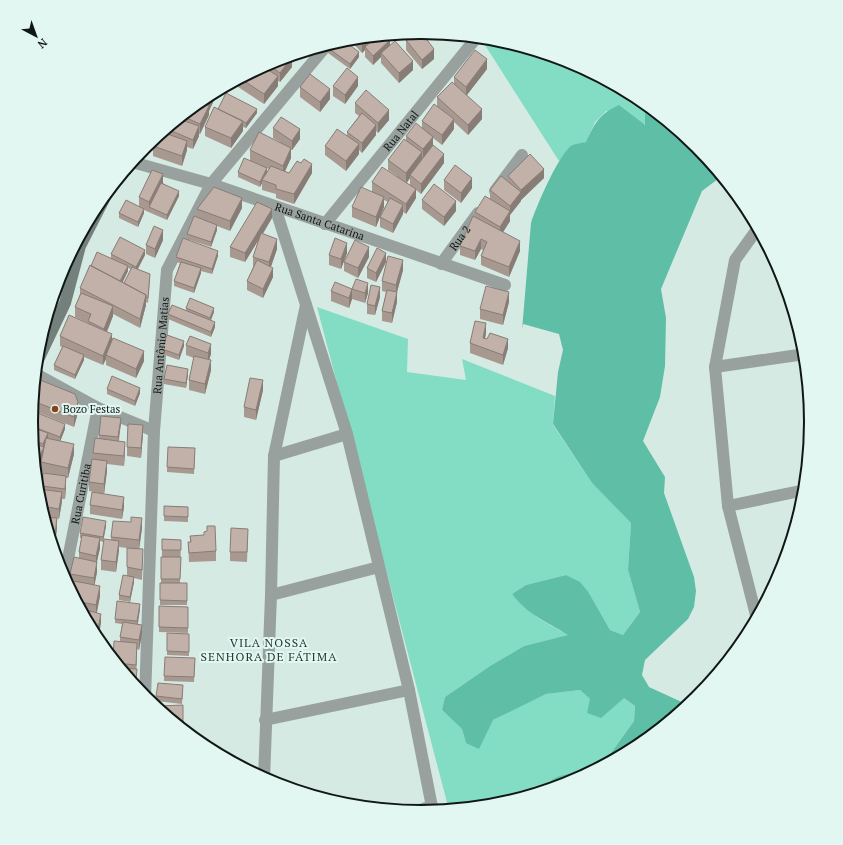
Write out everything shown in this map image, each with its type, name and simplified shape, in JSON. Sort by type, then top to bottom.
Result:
[{"type":"main road","points":[[46,342],[65,303],[78,252]]},
{"type":"street","name":"Rua Natal","points":[[325,224],[473,42]]},
{"type":"street","name":"Rua Antônio Matias","points":[[145,689],[154,431],[167,270],[211,184],[321,52]]},
{"type":"street","name":"Rua 2","points":[[441,264],[522,155]]},
{"type":"street","name":"Rua Santa Catarina","points":[[139,164],[211,184],[505,285]]},
{"type":"street","points":[[275,207],[347,434],[408,690],[432,806]]},
{"type":"street","points":[[755,233],[735,260],[716,367],[728,506],[755,612]]},
{"type":"street","points":[[264,772],[271,595],[274,456],[306,304]]},
{"type":"street","points":[[716,367],[799,355]]},
{"type":"street","points":[[41,377],[98,408],[154,431]]},
{"type":"street","name":"Rua Curitiba","points":[[66,567],[98,408]]},
{"type":"street","points":[[274,456],[347,434]]},
{"type":"street","points":[[728,506],[799,491]]},
{"type":"street","points":[[271,595],[379,567]]},
{"type":"street","points":[[265,720],[408,690]]},
{"type":"green space","points":[[484,44],[521,52],[568,68],[613,90],[645,111],[646,125],[606,111],[595,122],[586,142],[572,146],[559,161]]},
{"type":"green space","points":[[619,105],[645,125],[645,111],[693,151],[718,179],[702,191],[661,289],[666,318],[665,366],[660,397],[643,441],[665,477],[664,493],[694,577],[696,591],[694,607],[688,619],[645,660],[642,675],[649,687],[683,703],[655,727],[608,758],[634,721],[635,706],[624,698],[601,718],[587,713],[590,699],[580,690],[546,694],[493,720],[479,749],[466,743],[462,729],[442,710],[445,697],[490,666],[524,646],[568,635],[531,613],[518,602],[512,594],[526,585],[566,575],[580,582],[589,593],[610,630],[623,635],[640,612],[628,570],[631,523],[592,483],[553,424],[558,372],[563,350],[559,334],[523,324],[522,330],[531,223],[542,194],[560,160],[572,145],[586,142],[598,120],[612,108]]},
{"type":"green space","points":[[317,307],[408,339],[407,372],[466,380],[462,359],[555,396],[553,425],[592,483],[631,523],[628,570],[640,612],[623,635],[610,630],[589,593],[566,575],[526,585],[512,594],[531,613],[569,635],[524,646],[490,666],[445,697],[442,710],[462,729],[466,743],[493,720],[546,694],[580,690],[590,699],[624,698],[635,706],[634,721],[608,758],[573,775],[569,774],[549,784],[521,793],[472,803],[448,805]]},
{"type":"green space","points":[[573,775],[547,785],[554,779],[561,776]]},
{"type":"building","points":[[426,39],[434,49],[422,60],[406,40]]},
{"type":"building","points":[[389,41],[373,56],[365,47],[370,42]]},
{"type":"building","points":[[395,41],[413,61],[399,73],[381,53]]},
{"type":"building","points":[[350,45],[359,52],[350,64],[331,50]]},
{"type":"building","points":[[475,50],[487,59],[466,87],[454,77]]},
{"type":"building","points":[[287,63],[280,73],[274,69]]},
{"type":"building","points":[[347,68],[358,77],[345,95],[333,86]]},
{"type":"building","points":[[269,71],[278,76],[264,94],[246,82]]},
{"type":"building","points":[[310,74],[330,89],[320,102],[300,87]]},
{"type":"building","points":[[452,82],[482,109],[468,125],[437,97]]},
{"type":"building","points":[[366,90],[389,110],[378,123],[355,103]]},
{"type":"building","points":[[226,93],[257,109],[246,123],[218,109]]},
{"type":"building","points":[[434,104],[454,119],[442,135],[422,121]]},
{"type":"building","points":[[207,105],[209,106],[200,124],[187,118]]},
{"type":"building","points":[[214,107],[243,121],[231,138],[205,127]]},
{"type":"building","points":[[362,113],[376,125],[362,143],[347,132]]},
{"type":"building","points":[[281,117],[300,129],[292,141],[273,128]]},
{"type":"building","points":[[185,121],[199,126],[193,140],[172,131]]},
{"type":"building","points":[[416,123],[433,137],[423,149],[406,136]]},
{"type":"building","points":[[337,129],[359,144],[346,161],[325,146]]},
{"type":"building","points":[[259,132],[291,148],[283,166],[250,150]]},
{"type":"building","points":[[169,134],[187,141],[182,156],[155,147]]},
{"type":"building","points":[[404,139],[422,152],[406,173],[388,160]]},
{"type":"building","points":[[433,145],[444,154],[421,184],[410,175]]},
{"type":"building","points":[[530,154],[544,169],[521,190],[508,176]]},
{"type":"building","points":[[244,158],[267,168],[260,182],[238,172]]},
{"type":"building","points":[[304,159],[312,164],[294,194],[276,189],[276,185],[262,180],[271,166],[289,173],[297,161],[301,163]]},
{"type":"building","points":[[455,165],[472,178],[461,193],[444,180]]},
{"type":"building","points":[[382,167],[416,189],[406,204],[372,182]]},
{"type":"building","points":[[152,170],[163,174],[149,202],[139,197]]},
{"type":"building","points":[[501,176],[521,192],[510,206],[490,190]]},
{"type":"building","points":[[161,183],[179,191],[167,215],[149,207]]},
{"type":"building","points":[[434,184],[456,201],[444,217],[422,200]]},
{"type":"building","points":[[214,187],[242,198],[230,221],[197,209]]},
{"type":"building","points":[[361,187],[384,197],[376,217],[352,207]]},
{"type":"building","points":[[485,196],[510,211],[500,227],[475,212]]},
{"type":"building","points":[[390,198],[403,205],[393,224],[380,217]]},
{"type":"building","points":[[126,200],[144,209],[138,222],[119,213]]},
{"type":"building","points":[[257,202],[272,209],[245,253],[230,247]]},
{"type":"building","points":[[194,216],[217,225],[211,242],[187,234]]},
{"type":"building","points":[[473,216],[520,241],[509,267],[481,256],[487,242],[481,239],[475,251],[460,246]]},
{"type":"building","points":[[154,226],[163,230],[155,249],[146,245]]},
{"type":"building","points":[[261,233],[277,239],[269,262],[253,257]]},
{"type":"building","points":[[120,237],[145,250],[136,267],[111,254]]},
{"type":"building","points":[[183,238],[218,251],[212,269],[176,257]]},
{"type":"building","points":[[335,238],[347,243],[341,259],[329,255]]},
{"type":"building","points":[[355,240],[369,247],[358,268],[344,262]]},
{"type":"building","points":[[377,248],[386,253],[376,273],[367,268]]},
{"type":"building","points":[[97,252],[128,266],[120,281],[91,266]]},
{"type":"building","points":[[388,256],[403,260],[396,285],[382,281]]},
{"type":"building","points":[[257,260],[273,268],[263,289],[247,281]]},
{"type":"building","points":[[181,262],[201,268],[194,288],[174,281]]},
{"type":"building","points":[[90,265],[146,295],[140,319],[80,288]]},
{"type":"building","points":[[132,267],[150,274],[148,298],[146,295],[124,283]]},
{"type":"building","points":[[356,279],[368,283],[365,293],[352,289]]},
{"type":"building","points":[[335,282],[352,289],[349,298],[331,291]]},
{"type":"building","points":[[371,285],[380,287],[375,306],[367,304]]},
{"type":"building","points":[[486,286],[509,292],[503,315],[480,309]]},
{"type":"building","points":[[387,290],[397,292],[392,313],[382,311]]},
{"type":"building","points":[[81,293],[113,306],[104,329],[88,321],[91,314],[75,307]]},
{"type":"building","points":[[190,298],[214,308],[210,318],[186,308]]},
{"type":"building","points":[[172,305],[215,322],[211,332],[168,314]]},
{"type":"building","points":[[69,315],[112,334],[103,356],[60,336]]},
{"type":"building","points":[[475,321],[486,323],[483,338],[487,339],[490,333],[508,339],[503,355],[470,343]]},
{"type":"building","points":[[167,335],[184,341],[179,355],[162,349]]},
{"type":"building","points":[[190,336],[211,344],[208,353],[186,345]]},
{"type":"building","points":[[113,338],[144,351],[136,369],[106,355]]},
{"type":"building","points":[[63,346],[84,355],[75,375],[54,365]]},
{"type":"building","points":[[194,356],[211,360],[205,384],[189,380]]},
{"type":"building","points":[[167,365],[188,369],[186,383],[164,379]]},
{"type":"building","points":[[112,376],[140,388],[135,401],[107,389]]},
{"type":"building","points":[[250,378],[263,380],[256,410],[244,407]]},
{"type":"building","points":[[40,380],[75,394],[78,402],[74,417],[39,403]]},
{"type":"building","points":[[38,413],[65,424],[60,437],[38,429]]},
{"type":"building","points":[[101,416],[121,418],[118,437],[99,435]]},
{"type":"building","points":[[128,424],[143,425],[141,448],[127,447]]},
{"type":"building","points":[[38,430],[48,433],[43,444],[39,442]]},
{"type":"building","points":[[46,438],[74,444],[68,468],[41,462]]},
{"type":"building","points":[[95,438],[125,442],[124,456],[93,453]]},
{"type":"building","points":[[39,445],[44,447],[40,456]]},
{"type":"building","points":[[168,447],[195,448],[194,469],[167,467]]},
{"type":"building","points":[[92,459],[107,461],[104,484],[89,482]]},
{"type":"building","points":[[43,473],[66,476],[65,489],[43,486]]},
{"type":"building","points":[[44,490],[62,492],[59,509],[47,507]]},
{"type":"building","points":[[92,492],[124,497],[122,510],[90,505]]},
{"type":"building","points":[[164,506],[188,507],[188,517],[164,516]]},
{"type":"building","points":[[50,517],[57,518],[54,534]]},
{"type":"building","points":[[83,517],[106,521],[103,537],[80,533]]},
{"type":"building","points":[[131,517],[142,518],[139,540],[111,537],[113,521],[131,522]]},
{"type":"building","points":[[207,526],[215,526],[216,551],[189,553],[188,542],[191,542],[190,536],[204,535],[204,532],[207,531]]},
{"type":"building","points":[[231,528],[248,529],[247,552],[230,552]]},
{"type":"building","points":[[82,535],[100,538],[96,556],[79,552]]},
{"type":"building","points":[[104,539],[119,541],[116,562],[101,560]]},
{"type":"building","points":[[162,539],[181,540],[181,550],[162,550]]},
{"type":"building","points":[[127,548],[143,549],[142,570],[127,567]]},
{"type":"building","points":[[74,557],[97,562],[94,578],[70,574]]},
{"type":"building","points":[[161,557],[181,557],[180,579],[161,579]]},
{"type":"building","points":[[123,575],[134,577],[130,597],[119,595]]},
{"type":"building","points":[[74,581],[100,586],[96,605],[83,602]]},
{"type":"building","points":[[160,583],[187,583],[187,601],[160,600]]},
{"type":"building","points":[[117,601],[140,604],[137,621],[115,619]]},
{"type":"building","points":[[159,606],[188,607],[188,628],[159,627]]},
{"type":"building","points":[[90,611],[101,614],[98,628],[89,614]]},
{"type":"building","points":[[123,622],[142,625],[139,640],[120,637]]},
{"type":"building","points":[[167,633],[189,634],[189,652],[167,651]]},
{"type":"building","points":[[114,641],[137,643],[136,665],[124,664],[113,651]]},
{"type":"building","points":[[165,657],[195,658],[194,677],[164,676]]},
{"type":"building","points":[[127,668],[137,669],[136,679]]},
{"type":"building","points":[[158,683],[183,685],[182,699],[156,696]]},
{"type":"building","points":[[183,705],[183,722],[182,722],[163,706]]},
{"type":"place","name":"Bozo Festas","points":[[55,409]]},
{"type":"district","name":"VILA NOSSA SENHORA DE FÁTIMA","points":[[269,650]]}]
